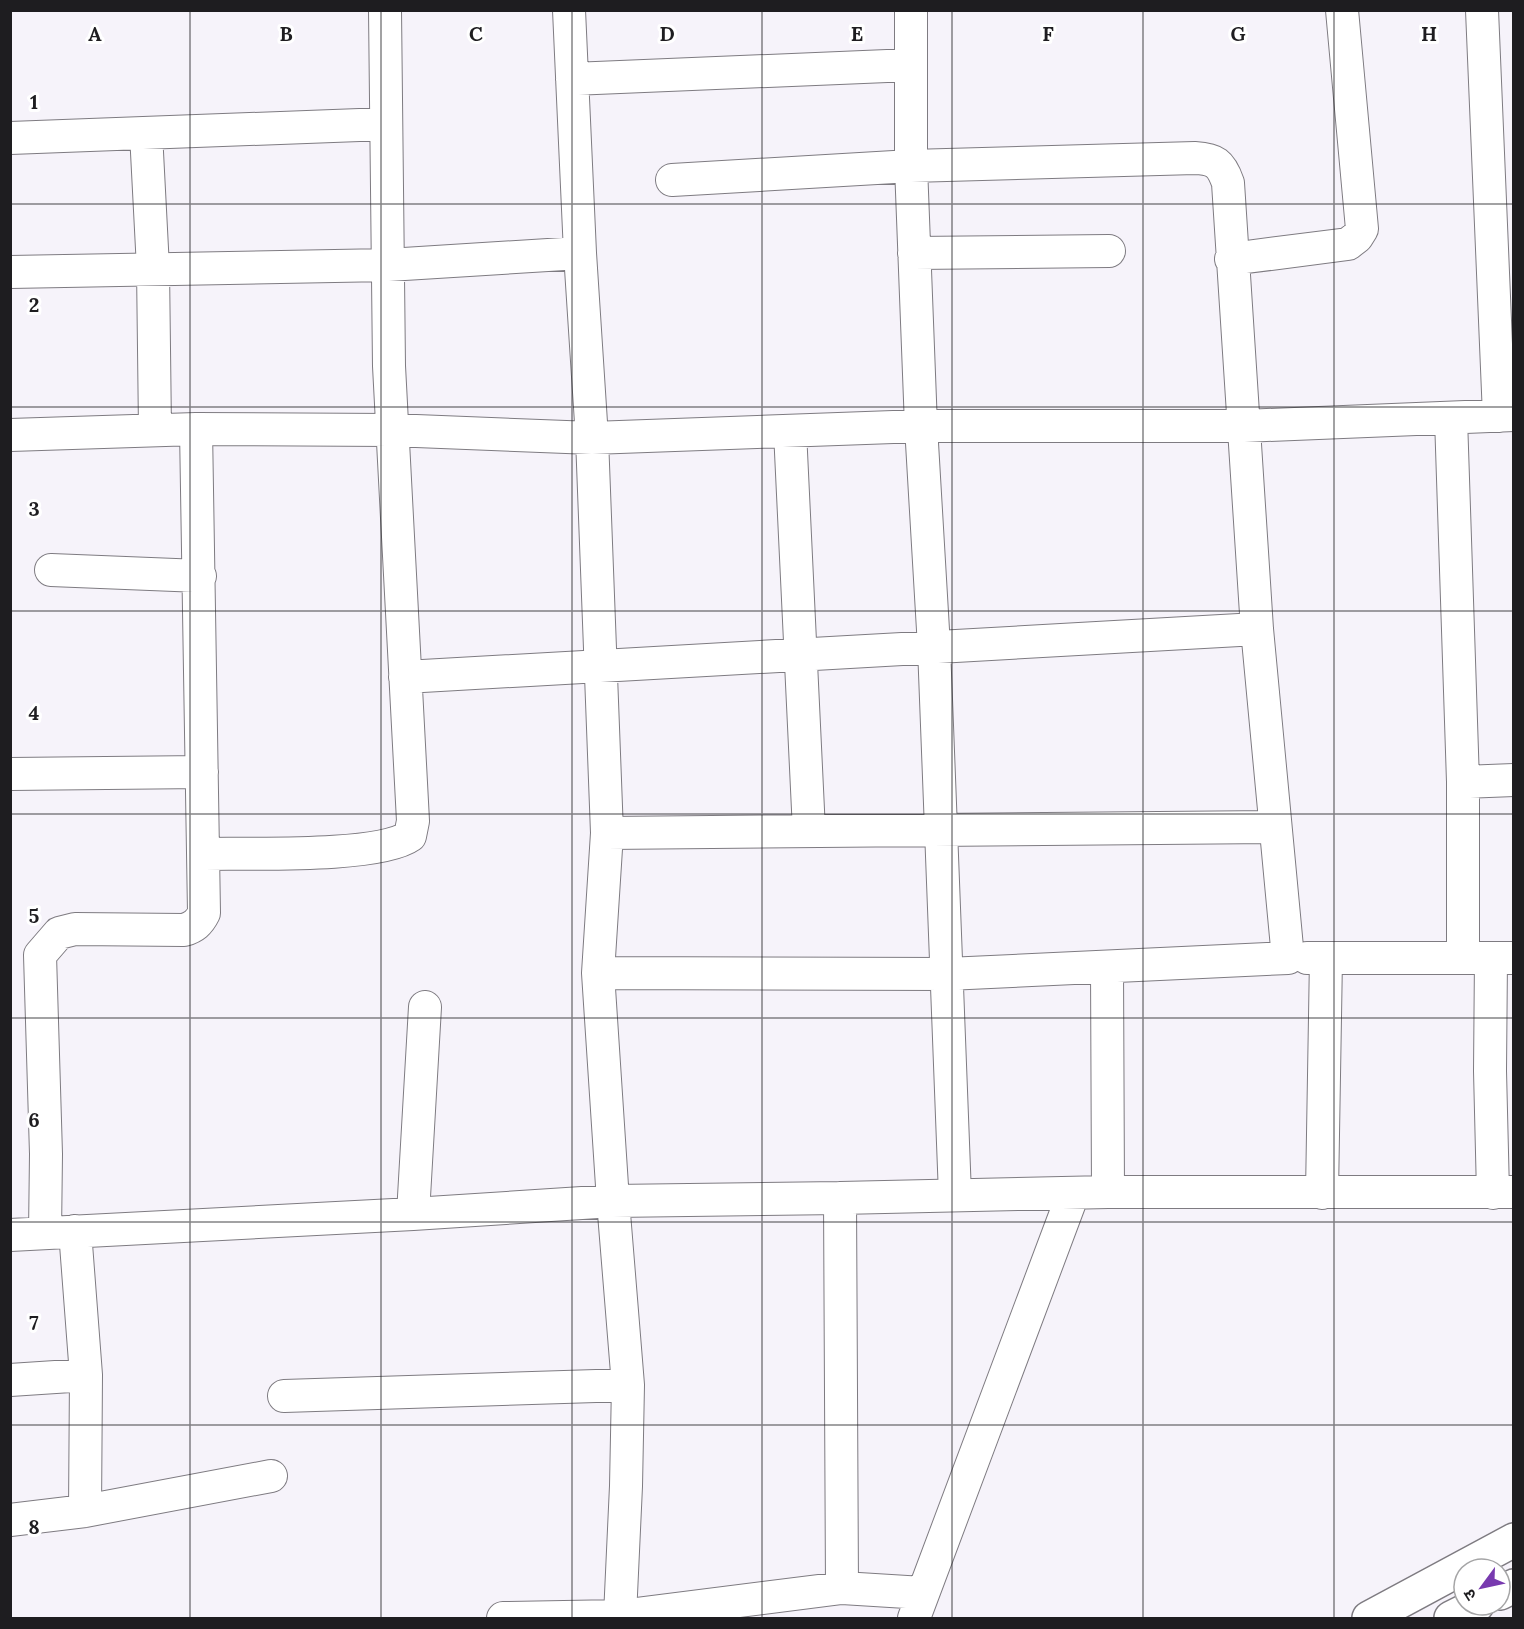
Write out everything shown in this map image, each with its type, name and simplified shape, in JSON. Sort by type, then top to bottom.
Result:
[{"type":"main road","points":[[1369,1618],[1514,1540]]},
{"type":"street","points":[[204,854],[348,851],[401,843],[410,836],[413,821],[391,430],[385,10]]},
{"type":"street","points":[[569,10],[580,254],[592,438],[606,832],[598,973],[628,1385],[626,1486],[608,1617]]},
{"type":"street","points":[[911,10],[911,166],[914,252],[921,426],[934,647],[955,1195]]},
{"type":"street","points":[[1231,259],[1348,244],[1357,237],[1362,229],[1342,10]]},
{"type":"street","points":[[10,435],[196,429],[391,430],[592,438],[921,426],[1244,426],[1506,415],[1482,10]]},
{"type":"street","points":[[572,79],[911,65]]},
{"type":"street","points":[[10,138],[386,124]]},
{"type":"street","points":[[146,133],[153,268],[155,430]]},
{"type":"street","points":[[672,180],[911,166],[1210,159],[1224,171],[1228,183],[1231,259],[1257,629],[1288,958]]},
{"type":"street","points":[[914,252],[1109,251]]},
{"type":"street","points":[[10,272],[387,265],[580,254]]},
{"type":"street","points":[[10,1235],[613,1201],[1108,1192],[1503,1193],[1502,1070],[1489,958],[1463,782],[1451,418]]},
{"type":"street","points":[[84,1511],[86,1375],[46,1154],[40,955],[58,933],[75,929],[184,930],[193,927],[201,920],[204,913],[196,429]]},
{"type":"street","points":[[790,431],[809,831]]},
{"type":"street","points":[[51,570],[200,576]]},
{"type":"street","points":[[405,677],[1257,629]]},
{"type":"street","points":[[10,774],[202,772]]},
{"type":"street","points":[[1463,782],[1514,780]]},
{"type":"street","points":[[606,832],[1275,827]]},
{"type":"street","points":[[598,973],[947,974],[1288,958],[1489,958]]},
{"type":"street","points":[[1322,1193],[1326,958]]},
{"type":"street","points":[[1107,967],[1108,1192]]},
{"type":"street","points":[[413,1214],[425,1006]]},
{"type":"street","points":[[503,1618],[608,1617],[842,1588],[919,1606],[1073,1194]]},
{"type":"street","points":[[840,1198],[842,1588]]},
{"type":"street","points":[[10,1380],[86,1375]]},
{"type":"street","points":[[284,1396],[628,1385]]},
{"type":"street","points":[[10,1520],[84,1511],[271,1476]]}]
